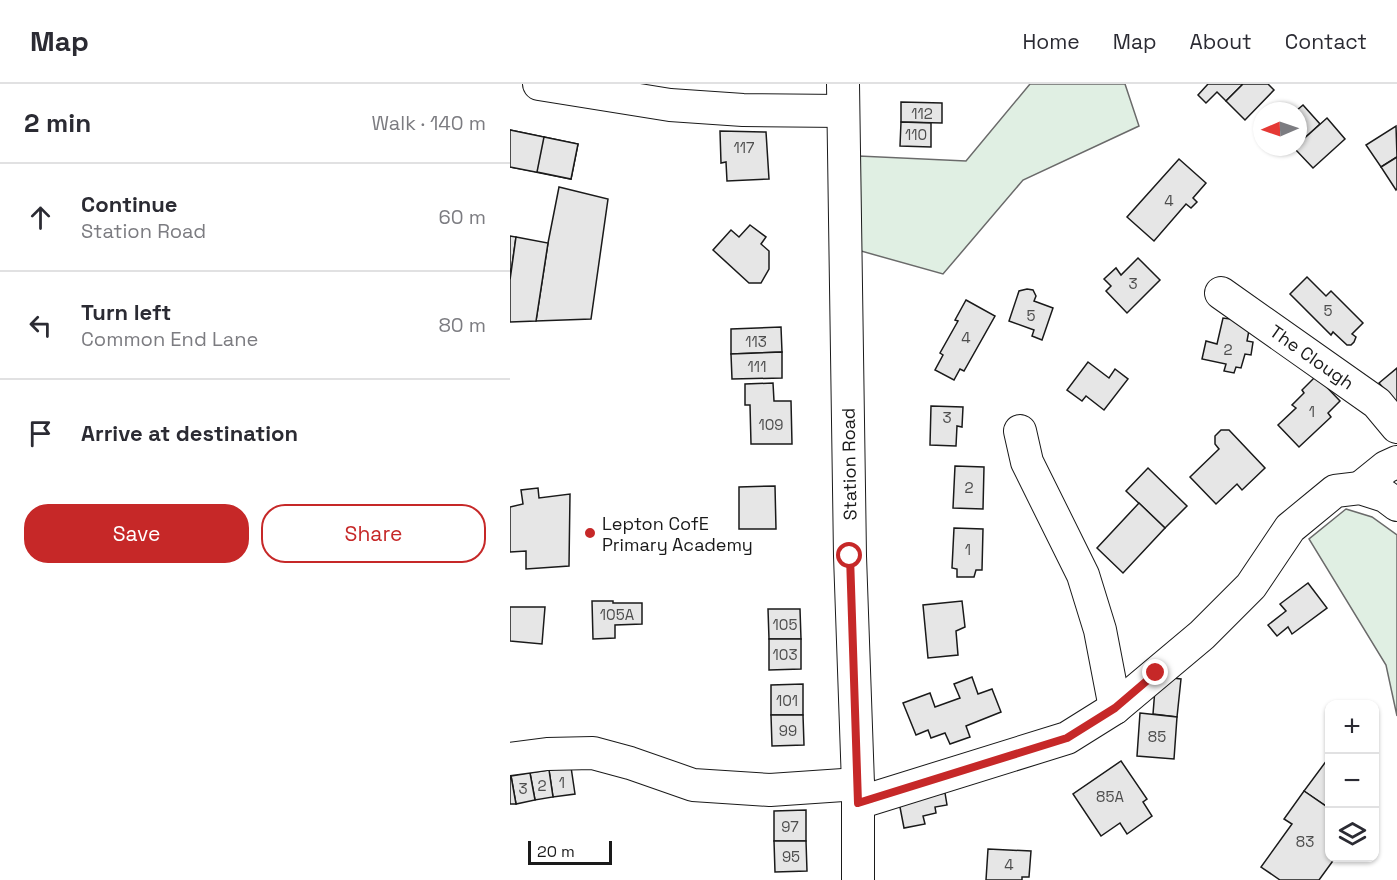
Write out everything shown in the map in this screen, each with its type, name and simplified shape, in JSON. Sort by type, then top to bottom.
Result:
[{"type":"street","points":[[539,84],[670,105],[743,110],[843,98]]},
{"type":"street","name":"Station Road","points":[[843,98],[858,880]]},
{"type":"street","name":"The Clough","points":[[1221,293],[1377,403],[1397,427]]},
{"type":"street","points":[[1020,431],[1027,462],[1083,575],[1100,630],[1115,708]]},
{"type":"street","points":[[1360,488],[1386,466],[1397,462]]},
{"type":"street","points":[[510,759],[547,754],[593,753],[630,762],[693,785],[858,794],[1067,738],[1115,708],[1202,635],[1251,586],[1290,528],[1335,492],[1360,488],[1385,496],[1397,505]]},
{"type":"green space","points":[[1030,84],[1125,84],[1139,126],[1023,180],[943,274],[861,251],[859,156],[966,161]]},
{"type":"green space","points":[[1346,509],[1372,517],[1397,535],[1397,716],[1386,665],[1309,539]]},
{"type":"building","points":[[1208,84],[1243,84],[1226,101],[1217,92],[1206,103],[1198,95]]},
{"type":"building","points":[[1243,84],[1268,84],[1274,90],[1262,102],[1253,102],[1253,112],[1245,120],[1226,101]]},
{"type":"building","points":[[901,102],[942,103],[942,123],[901,122]]},
{"type":"building","points":[[1307,109],[1320,124],[1307,136]]},
{"type":"building","points":[[1327,118],[1345,139],[1313,168],[1302,156],[1307,156],[1307,136]]},
{"type":"building","points":[[901,122],[931,123],[931,147],[900,146]]},
{"type":"building","points":[[1396,126],[1397,157],[1381,167],[1366,145]]},
{"type":"building","points":[[510,130],[544,137],[537,172],[510,167]]},
{"type":"building","points":[[510,130],[578,144],[571,179],[510,167]]},
{"type":"building","points":[[720,131],[766,132],[769,179],[727,181],[726,162],[721,163]]},
{"type":"building","points":[[544,137],[578,144],[571,179],[537,172]]},
{"type":"building","points":[[1397,157],[1397,189],[1396,190],[1381,167]]},
{"type":"building","points":[[1179,159],[1206,183],[1193,198],[1197,202],[1191,208],[1186,204],[1154,241],[1127,217]]},
{"type":"building","points":[[559,187],[608,199],[591,319],[536,321],[548,243]]},
{"type":"building","points":[[750,225],[766,237],[761,244],[769,251],[769,269],[761,283],[749,283],[713,250],[731,230],[739,237]]},
{"type":"building","points":[[510,236],[516,237],[510,280]]},
{"type":"building","points":[[516,237],[548,243],[536,321],[510,322],[510,280]]},
{"type":"building","points":[[1138,258],[1160,280],[1127,313],[1106,291],[1111,286],[1104,279],[1116,268],[1121,275]]},
{"type":"building","points":[[1307,277],[1326,296],[1331,291],[1363,323],[1352,334],[1356,337],[1351,345],[1347,345],[1333,332],[1331,335],[1290,294]]},
{"type":"building","points":[[1033,290],[1036,296],[1034,301],[1053,308],[1042,340],[1032,336],[1034,330],[1009,321],[1019,291]]},
{"type":"building","points":[[966,300],[995,316],[964,371],[960,369],[954,380],[935,370],[943,355],[940,353],[958,321],[955,320]]},
{"type":"building","points":[[1231,316],[1250,325],[1247,341],[1253,342],[1251,355],[1245,354],[1241,368],[1236,367],[1234,373],[1224,371],[1226,364],[1202,359],[1206,341],[1217,344],[1223,318],[1230,319]]},
{"type":"building","points":[[781,327],[782,352],[731,354],[731,329]]},
{"type":"building","points":[[782,352],[782,378],[732,379],[731,354]]},
{"type":"building","points":[[1088,362],[1109,378],[1115,369],[1128,379],[1104,410],[1086,396],[1082,401],[1067,390]]},
{"type":"building","points":[[1397,368],[1397,404],[1379,383]]},
{"type":"building","points":[[1316,376],[1340,401],[1328,413],[1331,417],[1299,447],[1278,425],[1296,408],[1292,405],[1304,393],[1302,390]]},
{"type":"building","points":[[773,383],[774,401],[791,401],[792,444],[751,444],[750,405],[745,405],[745,384]]},
{"type":"building","points":[[931,406],[963,407],[962,427],[957,426],[956,446],[930,445]]},
{"type":"building","points":[[1221,430],[1229,430],[1265,468],[1242,490],[1237,484],[1216,504],[1190,477],[1219,449],[1215,444],[1215,436]]},
{"type":"building","points":[[955,466],[984,467],[983,509],[953,508]]},
{"type":"building","points":[[1148,468],[1187,506],[1165,528],[1126,491]]},
{"type":"building","points":[[775,486],[776,529],[739,529],[739,487]]},
{"type":"building","points":[[538,488],[539,498],[570,494],[569,566],[526,569],[526,551],[510,552],[510,507],[523,504],[521,490]]},
{"type":"building","points":[[1139,503],[1165,528],[1123,573],[1097,548]]},
{"type":"building","points":[[954,528],[983,529],[982,570],[976,570],[974,577],[957,577],[957,569],[952,568]]},
{"type":"building","points":[[1308,583],[1327,608],[1292,634],[1288,627],[1277,636],[1268,625],[1286,611],[1280,604]]},
{"type":"building","points":[[592,601],[642,603],[642,624],[615,625],[615,638],[593,639]]},
{"type":"building","points":[[962,601],[965,627],[956,631],[958,655],[928,658],[923,605]]},
{"type":"building","points":[[510,607],[545,607],[542,644],[510,641]]},
{"type":"building","points":[[768,609],[800,609],[801,639],[769,639]]},
{"type":"building","points":[[769,639],[801,639],[801,669],[769,670]]},
{"type":"building","points":[[1156,676],[1181,679],[1177,717],[1153,714]]},
{"type":"building","points":[[972,677],[978,694],[992,689],[1001,712],[966,726],[970,737],[950,744],[945,733],[931,738],[928,730],[916,735],[903,703],[930,693],[935,707],[960,698],[954,684]]},
{"type":"building","points":[[803,684],[803,715],[771,715],[771,685]]},
{"type":"building","points":[[1140,713],[1177,717],[1174,759],[1137,756]]},
{"type":"building","points":[[771,715],[803,715],[804,745],[772,746]]},
{"type":"building","points":[[1121,761],[1147,799],[1143,802],[1152,816],[1127,834],[1120,823],[1101,836],[1073,794]]},
{"type":"building","points":[[1325,763],[1325,805],[1304,791]]},
{"type":"building","points":[[571,767],[575,794],[553,797],[549,770]]},
{"type":"building","points":[[549,770],[553,797],[535,800],[530,773]]},
{"type":"building","points":[[530,773],[535,800],[516,804],[511,776]]},
{"type":"building","points":[[511,776],[516,804],[510,804]]},
{"type":"building","points":[[1304,791],[1325,806],[1325,862],[1332,862],[1319,880],[1280,880],[1261,867],[1292,824],[1284,819]]},
{"type":"building","points":[[945,793],[947,805],[935,807],[936,813],[923,816],[925,824],[904,828],[899,802]]},
{"type":"building","points":[[806,810],[806,841],[774,841],[774,811]]},
{"type":"building","points":[[774,841],[806,841],[807,871],[775,872]]},
{"type":"building","points":[[988,849],[1031,851],[1029,877],[1022,877],[1022,880],[986,880]]},
{"type":"place","name":"Lepton CofE Primary Academy","points":[[590,533]]},
{"type":"route","points":[[850,556],[858,803],[1067,738],[1115,708],[1156,673]]}]
